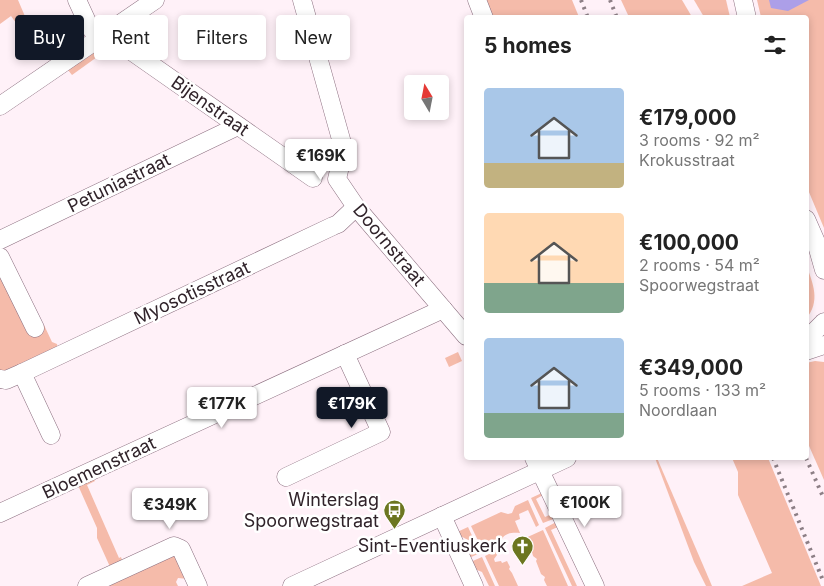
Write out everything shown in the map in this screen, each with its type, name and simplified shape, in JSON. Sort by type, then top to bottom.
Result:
[{"type":"street","name":"Bijenstraat","points":[[77,0],[89,26],[94,30]]},
{"type":"street","points":[[133,15],[155,0]]},
{"type":"street","name":"Doornstraat","points":[[302,0],[344,150],[337,179],[356,206],[464,334]]},
{"type":"street","points":[[477,0],[483,15]]},
{"type":"street","points":[[743,0],[746,15]]},
{"type":"street","points":[[0,106],[94,42]]},
{"type":"street","name":"Bijenstraat","points":[[139,60],[313,178]]},
{"type":"street","name":"Petuniastraat","points":[[0,240],[238,126]]},
{"type":"street","name":"Myosotisstraat","points":[[0,379],[6,380],[22,373],[338,224],[356,206]]},
{"type":"street","points":[[809,226],[820,249],[824,270]]},
{"type":"street","points":[[0,256],[35,328]]},
{"type":"street","name":"Bloemenstraat","points":[[0,513],[443,309]]},
{"type":"street","points":[[809,337],[824,322]]},
{"type":"street","points":[[809,350],[824,345]]},
{"type":"street","points":[[286,477],[381,432],[345,354]]},
{"type":"street","points":[[22,373],[51,435]]},
{"type":"street","points":[[292,586],[442,516],[537,464],[557,460]]},
{"type":"street","points":[[537,464],[595,586]]},
{"type":"street","points":[[442,516],[474,586]]},
{"type":"street","points":[[87,586],[174,546],[181,549],[198,586]]},
{"type":"shaded area","points":[[0,0],[18,0],[24,15],[15,15],[15,22],[11,16],[0,24]]},
{"type":"shaded area","points":[[485,0],[572,0],[578,15],[492,15]]},
{"type":"shaded area","points":[[621,0],[682,0],[691,15],[628,15]]},
{"type":"shaded area","points":[[694,0],[726,0],[730,15],[703,15]]},
{"type":"shaded area","points":[[757,0],[824,0],[824,228],[809,192],[809,15],[761,15]]},
{"type":"shaded area","points":[[769,0],[809,0],[788,11],[771,8]]},
{"type":"shaded area","points":[[94,53],[94,59],[72,75],[68,70]]},
{"type":"shaded area","points":[[0,269],[30,331],[44,325],[52,342],[57,344],[58,350],[0,373]]},
{"type":"shaded area","points":[[809,273],[814,292],[809,315]]},
{"type":"shaded area","points":[[458,352],[462,361],[449,367],[445,358]]},
{"type":"shaded area","points":[[809,362],[824,362],[824,480],[809,446]]},
{"type":"shaded area","points":[[656,460],[658,460],[712,586],[706,586],[694,562]]},
{"type":"shaded area","points":[[733,460],[769,460],[821,586],[742,586],[772,573],[738,495],[738,472]]},
{"type":"shaded area","points":[[92,475],[95,481],[87,485],[119,558],[121,557],[123,563],[111,569],[97,538],[97,528],[77,483]]},
{"type":"shaded area","points":[[544,492],[545,494],[536,499],[545,517],[554,513],[556,518],[543,523],[531,498]]},
{"type":"shaded area","points":[[528,500],[539,525],[536,527],[528,510],[519,514],[520,519],[515,521],[520,533],[505,535],[501,543],[483,551],[471,526],[501,512],[512,513],[515,506]]},
{"type":"shaded area","points":[[558,521],[560,526],[551,530],[577,586],[572,586],[545,528]]},
{"type":"shaded area","points":[[468,527],[480,553],[467,559],[463,551],[471,554],[473,550],[468,540],[455,533]]},
{"type":"shaded area","points":[[543,530],[568,586],[547,586],[544,580],[545,577],[541,574],[536,561],[537,559],[533,556],[530,544],[523,543],[521,540]]},
{"type":"shaded area","points":[[495,551],[497,555],[494,559],[495,562],[501,561],[502,563],[507,561],[518,586],[499,586],[485,556]]},
{"type":"shaded area","points":[[170,553],[177,558],[188,579],[178,578],[176,582],[178,586],[97,586]]},
{"type":"shaded area","points":[[482,557],[495,586],[489,586],[482,572],[470,567],[468,563]]},
{"type":"railway","points":[[581,0],[587,15]]},
{"type":"railway","points":[[610,0],[616,15]]},
{"type":"railway","points":[[774,460],[824,583]]},
{"type":"railway","points":[[807,460],[824,499]]},
{"type":"place","name":"Winterslag Spoorwegstraat","points":[[395,529]]},
{"type":"place","name":"Sint-Eventiuskerk","points":[[523,565]]}]
